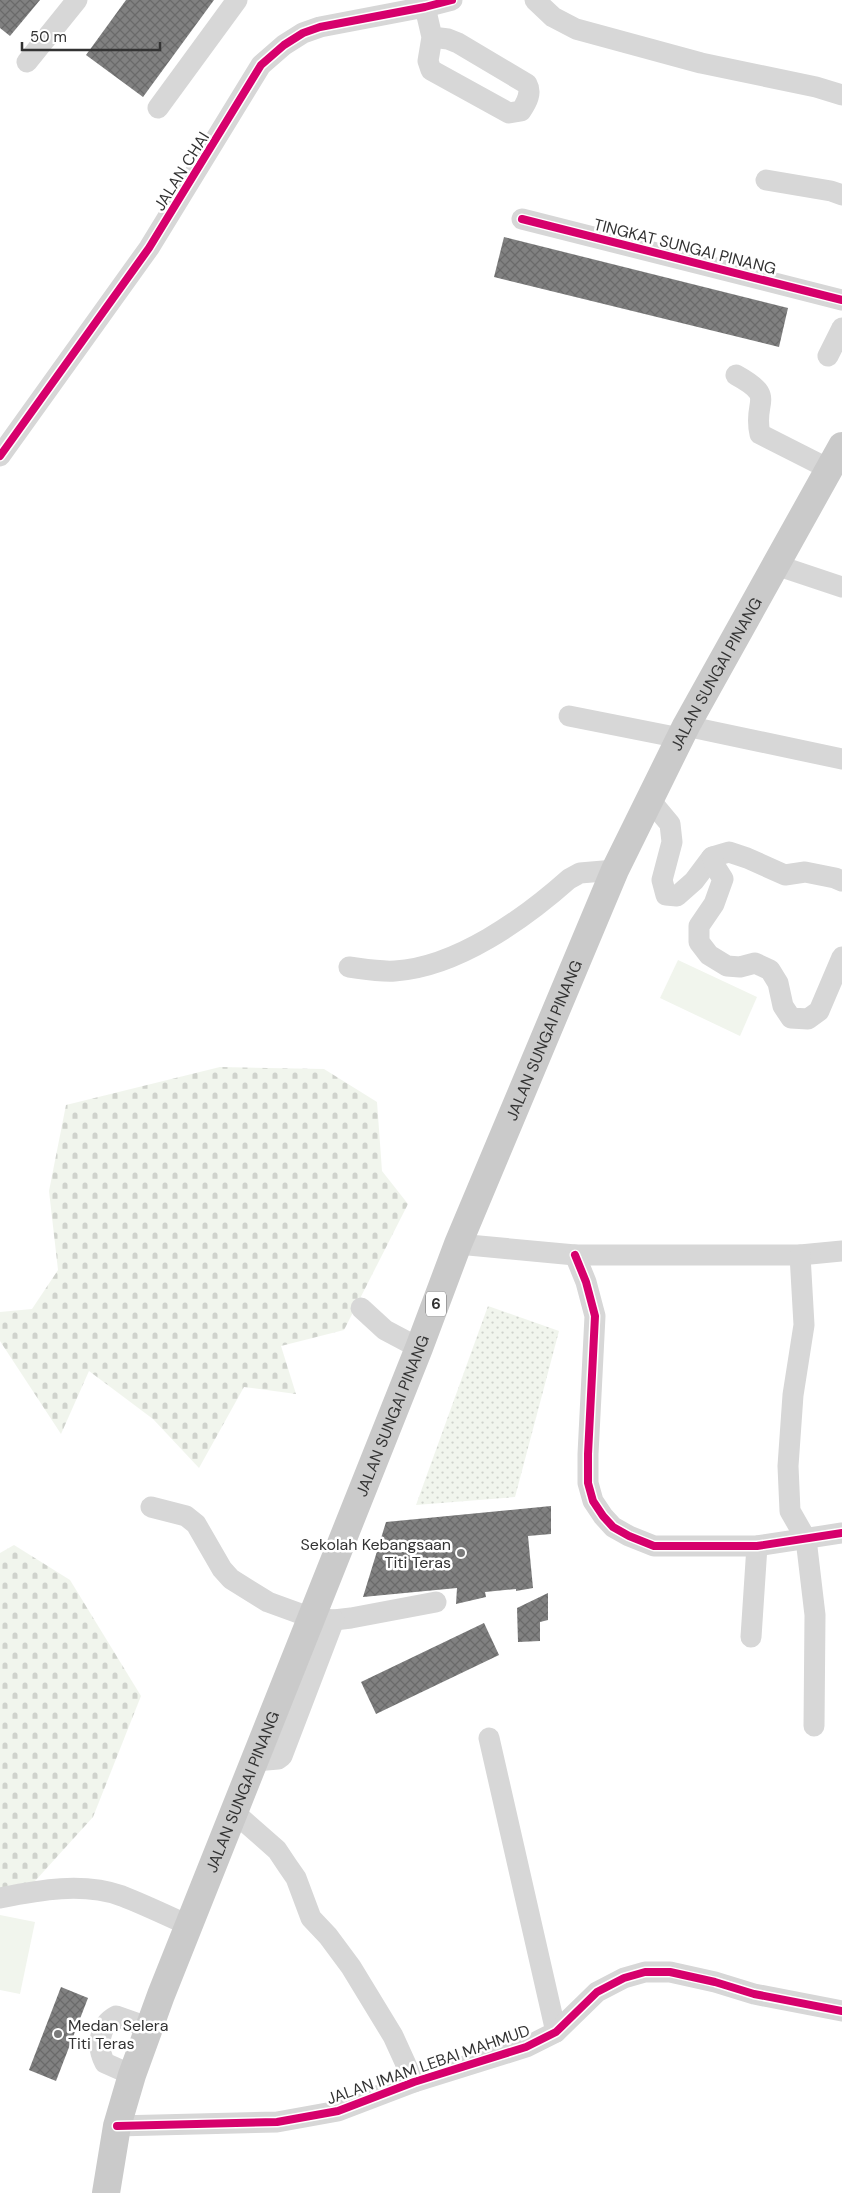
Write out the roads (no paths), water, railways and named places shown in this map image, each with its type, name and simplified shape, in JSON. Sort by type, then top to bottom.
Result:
[{"type":"main road","name":"JALAN SUNGAI PINANG","points":[[106,2193],[117,2126],[132,2075],[150,2028],[255,1761],[323,1619],[458,1244],[615,870],[683,732],[837,460]]},
{"type":"street","points":[[27,62],[76,0]]},
{"type":"street","points":[[158,108],[237,0]]},
{"type":"street","name":"JALAN CHAI","points":[[0,456],[150,248],[261,65],[284,45],[303,33],[334,24],[452,0]]},
{"type":"street","points":[[535,0],[553,17],[576,29],[700,63],[816,86],[842,95]]},
{"type":"street","points":[[425,7],[432,38],[428,60],[431,70],[509,113],[521,111],[529,95],[530,89],[527,84],[458,43],[448,39],[432,38]]},
{"type":"street","points":[[766,180],[831,191],[842,195]]},
{"type":"street","name":"TINGKAT SUNGAI PINANG","points":[[522,219],[842,300]]},
{"type":"street","points":[[828,356],[842,328]]},
{"type":"street","points":[[736,376],[758,389],[761,397],[760,434],[837,460]]},
{"type":"street","points":[[776,565],[842,587]]},
{"type":"street","points":[[568,716],[683,732],[842,759]]},
{"type":"street","points":[[650,800],[670,824],[672,842],[662,880],[666,895],[678,896],[694,881],[712,857],[729,852],[785,875],[805,872],[842,881]]},
{"type":"street","points":[[712,857],[723,879],[714,904],[699,926],[699,942],[709,955],[727,966],[740,967],[755,963],[770,970],[778,983],[783,1006],[791,1018],[808,1019],[819,1011],[842,957]]},
{"type":"street","points":[[349,967],[380,972],[418,968],[487,940],[502,931],[569,879],[580,873],[615,870]]},
{"type":"street","points":[[458,1244],[575,1255],[800,1255],[842,1251]]},
{"type":"street","points":[[575,1255],[586,1282],[595,1316],[588,1483],[593,1502],[613,1527],[654,1546],[757,1546],[842,1533]]},
{"type":"street","points":[[800,1255],[804,1325],[793,1395],[788,1466],[790,1511],[806,1539],[815,1615],[816,1677],[814,1726]]},
{"type":"street","points":[[361,1308],[385,1330],[419,1348]]},
{"type":"street","points":[[151,1507],[186,1516],[196,1524],[222,1569],[230,1579],[268,1602],[323,1619],[436,1602]]},
{"type":"street","points":[[751,1637],[757,1546]]},
{"type":"street","points":[[489,1738],[556,2032]]},
{"type":"street","points":[[235,1813],[277,1850],[296,1878],[311,1918],[352,1967],[393,2036],[414,2082]]},
{"type":"street","points":[[0,1898],[44,1889],[97,1891],[121,1896],[190,1926]]},
{"type":"street","name":"JALAN IMAM LEBAI MAHMUD","points":[[117,2126],[277,2122],[338,2111],[414,2082],[526,2047],[556,2032],[597,1992],[624,1978],[645,1972],[670,1972],[715,1982],[754,1994],[842,2011]]},
{"type":"street","points":[[132,2075],[105,2063],[99,2047],[99,2040],[107,2024],[116,2016],[150,2028]]},
{"type":"place","name":"Sekolah Kebangsaan Titi Teras","points":[[461,1553]]},
{"type":"place","name":"Medan Selera Titi Teras","points":[[58,2034]]}]
